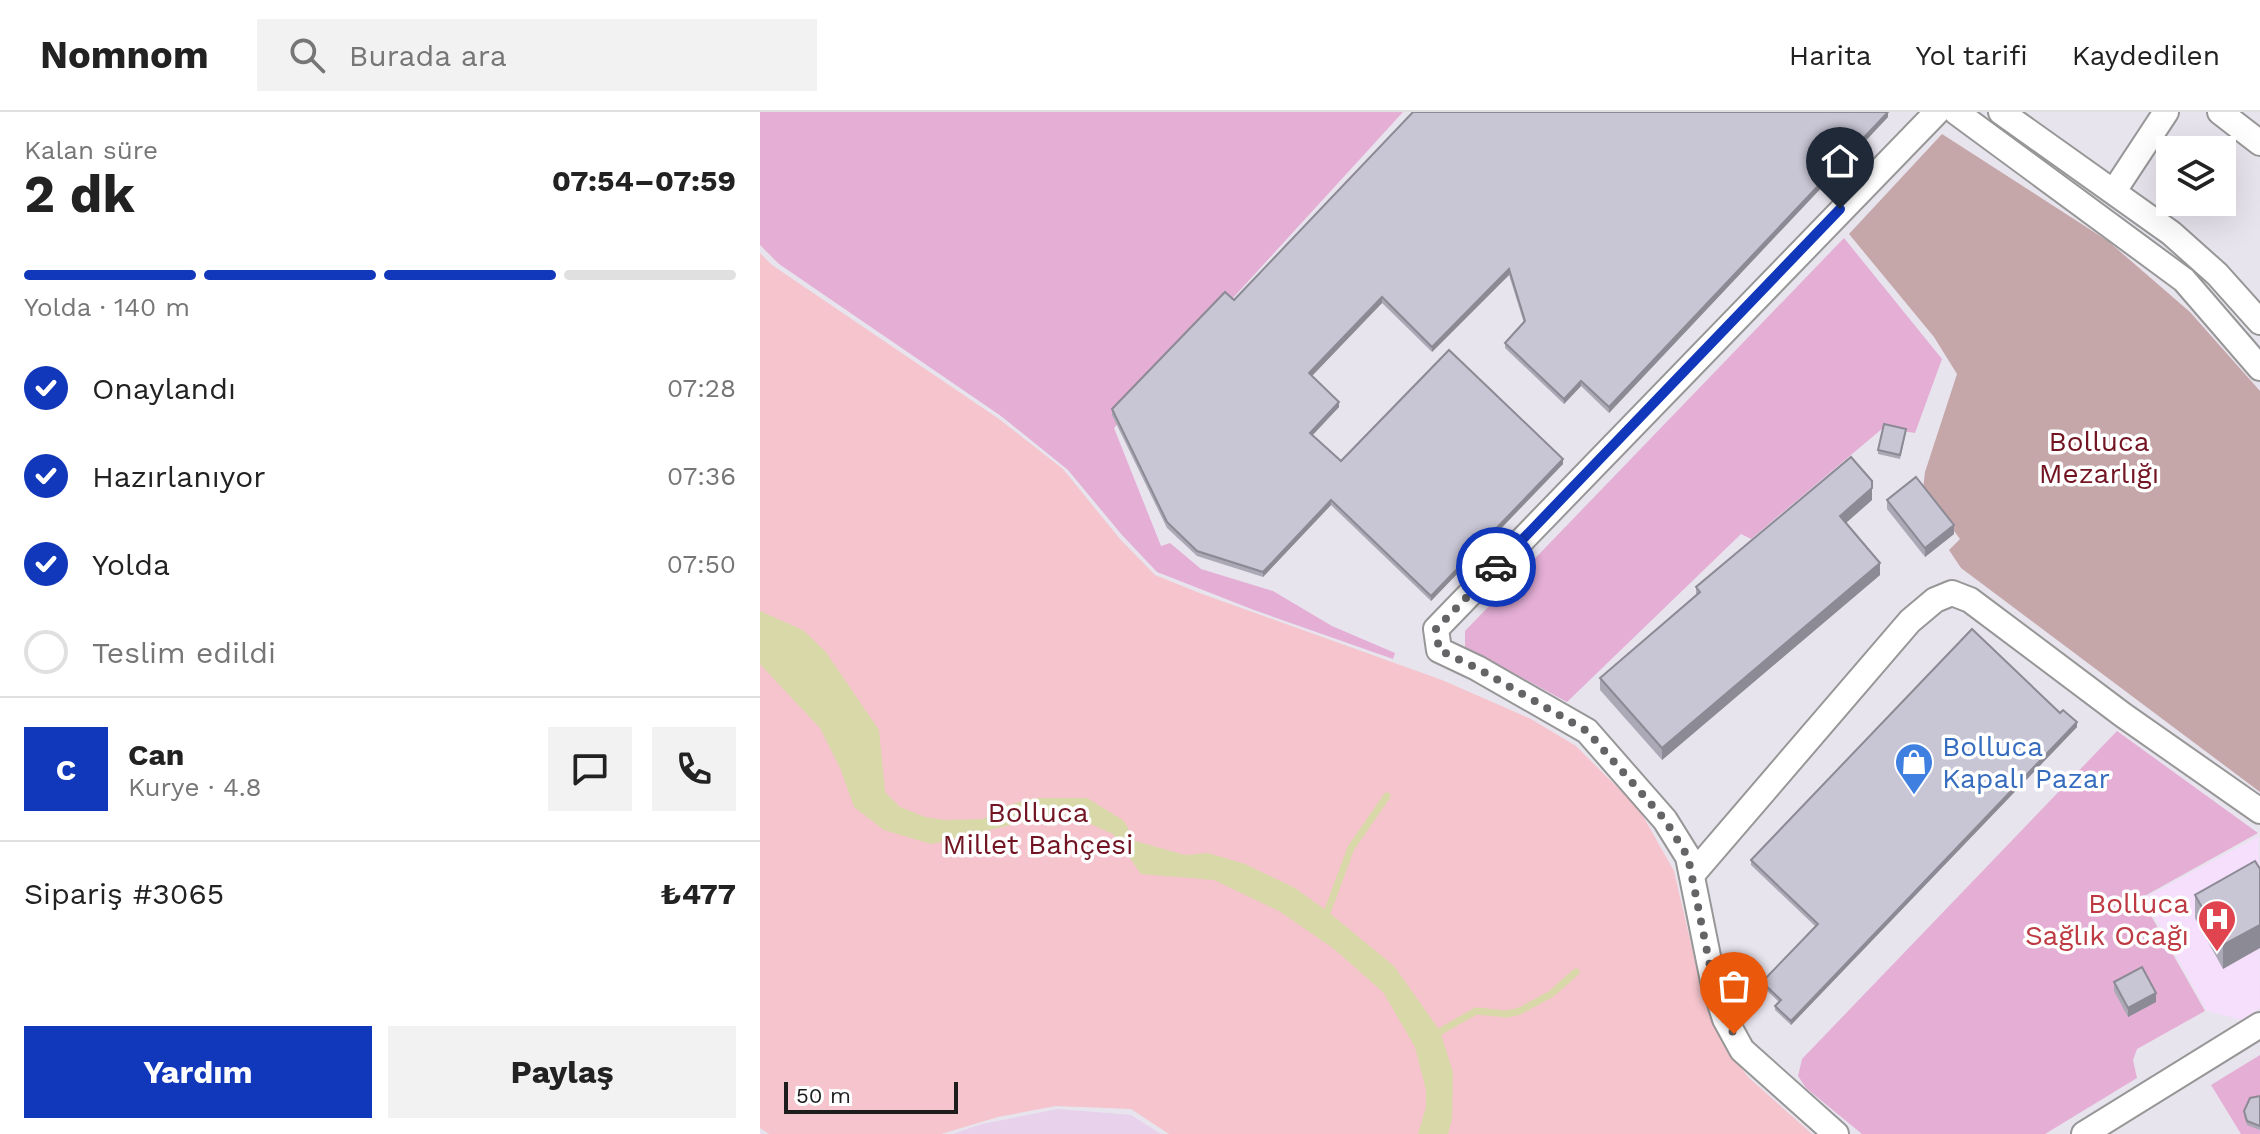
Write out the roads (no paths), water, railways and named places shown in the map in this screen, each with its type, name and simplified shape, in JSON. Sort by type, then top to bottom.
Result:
[{"type":"street","points":[[1836,1134],[1742,1050],[1713,981],[1688,857],[1665,820],[1587,731],[1477,668],[1439,650],[1436,629],[1937,112]]},
{"type":"street","points":[[1956,112],[2184,280],[2260,368]]},
{"type":"street","points":[[2001,112],[2171,233],[2217,274],[2260,322]]},
{"type":"street","points":[[2114,191],[2166,112]]},
{"type":"street","points":[[2220,112],[2260,143]]},
{"type":"street","points":[[1692,875],[1910,621],[1935,600],[1952,593],[1970,600],[2123,715],[2260,811]]},
{"type":"street","points":[[2084,1134],[2260,1025]]},
{"type":"waterway","points":[[1325,918],[1351,848],[1387,796]]},
{"type":"waterway","points":[[1434,1035],[1476,1011],[1507,1014],[1520,1011],[1551,994],[1576,972]]},
{"type":"place","name":"Bolluca Kapalı Pazar","points":[[1914,796]]},
{"type":"place","name":"Bolluca Sağlık Ocağı","points":[[2217,953]]},
{"type":"park label","name":"Bolluca Mezarlığı","points":[[2099,457]]},
{"type":"park label","name":"Bolluca Millet Bahçesi","points":[[1038,828]]}]
